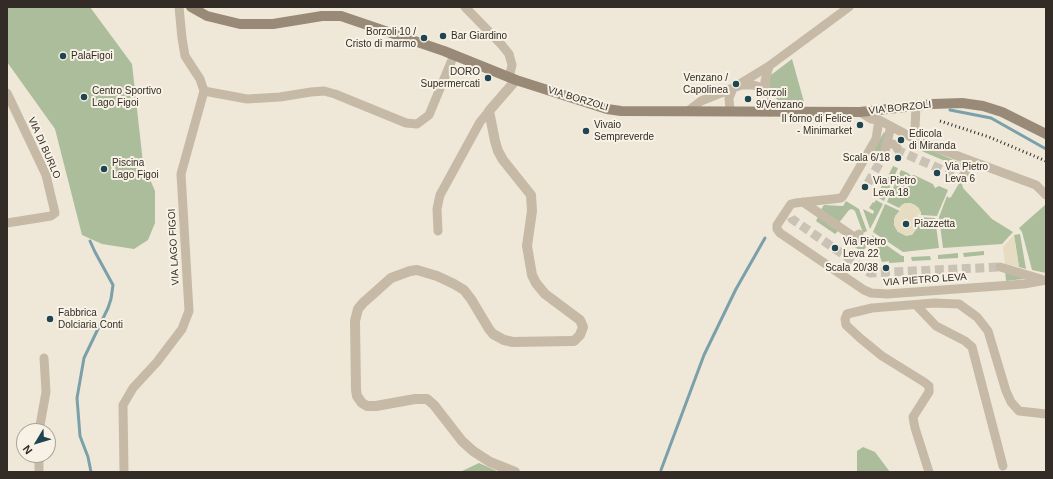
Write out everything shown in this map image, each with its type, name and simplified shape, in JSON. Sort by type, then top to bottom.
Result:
[{"type":"main road","name":"VIA BORZOLI","points":[[191,7],[207,16],[240,24],[273,24],[322,16],[341,16],[454,55],[512,79],[607,109],[621,111],[860,112],[954,103],[983,106],[1012,116],[1046,134]]},
{"type":"street","points":[[179,7],[185,56],[200,79],[204,91],[247,99],[280,97],[324,91],[335,94],[406,123],[417,124],[429,115],[454,55]]},
{"type":"street","points":[[438,231],[437,209],[440,195],[480,122],[512,79],[512,65],[509,54],[465,7]]},
{"type":"street","points":[[730,111],[728,98],[732,88],[769,66],[849,7]]},
{"type":"street","points":[[769,66],[765,76],[765,93],[769,112]]},
{"type":"street","points":[[688,111],[701,101],[741,85],[753,85],[760,87],[765,93]]},
{"type":"street","name":"VIA LAGO FIGOI","points":[[124,472],[123,405],[133,388],[157,362],[182,329],[189,311],[181,174],[204,91]]},
{"type":"street","name":"VIA DI BURLO","points":[[7,93],[46,176],[55,213],[51,216],[7,222]]},
{"type":"street","points":[[911,138],[915,128],[916,106]]},
{"type":"street","points":[[489,111],[498,151],[531,195],[532,212],[528,246],[532,275],[536,283],[545,294],[580,320],[583,327],[580,335],[574,340],[570,341],[512,342],[504,340],[493,334],[468,295],[459,287],[437,276],[417,270],[410,271],[391,278],[368,297],[358,309],[355,321],[356,390],[357,396],[362,403],[367,406],[415,399],[427,399],[434,405],[462,440],[473,451],[490,462],[515,472]]},
{"type":"street","points":[[860,112],[871,119],[879,120],[891,126],[911,138],[1036,185],[1046,195]]},
{"type":"street","points":[[791,217],[792,212],[801,202],[841,198],[843,196],[876,139],[879,120]]},
{"type":"street","points":[[884,155],[891,126]]},
{"type":"street","points":[[886,144],[893,144],[897,148]]},
{"type":"street","points":[[961,178],[963,177],[970,161]]},
{"type":"street","points":[[801,202],[854,237],[859,234]]},
{"type":"street","name":"VIA PIETRO LEVA","points":[[801,202],[790,204],[777,225],[777,229],[780,233],[864,290],[871,293],[887,294],[998,286],[1024,284],[1044,280]]},
{"type":"street","points":[[1000,267],[1044,280]]},
{"type":"street","points":[[929,472],[915,428],[914,417],[929,392],[928,386],[882,356],[846,325],[845,319],[847,314],[867,309],[934,303],[959,304],[977,317],[988,331],[1006,391],[1011,402],[1019,411],[1046,414]]},
{"type":"street","points":[[916,305],[936,326],[965,340],[972,347],[1003,466]]},
{"type":"street","points":[[40,423],[46,392],[44,358]]},
{"type":"green space","name":"Centro Sportivo Lago Figoi","points":[[7,7],[90,7],[132,64],[143,163],[155,191],[155,223],[148,240],[134,249],[102,244],[82,235],[55,129],[7,62]]},
{"type":"green space","points":[[792,59],[804,102],[784,102],[778,100],[771,94],[768,86],[771,75]]},
{"type":"green space","points":[[884,132],[886,134],[882,154],[874,150]]},
{"type":"green space","points":[[914,143],[965,165],[964,169],[912,147]]},
{"type":"green space","points":[[893,166],[898,168],[884,201],[877,197],[885,178],[889,177]]},
{"type":"green space","points":[[901,170],[911,176],[914,175],[933,184],[935,188],[939,186],[948,190],[937,216],[921,215],[921,212],[915,205],[910,203],[903,204],[899,208],[887,202]]},
{"type":"green space","points":[[961,180],[963,188],[992,219],[1013,232],[1002,244],[943,248],[939,217],[947,196],[949,198],[951,197]]},
{"type":"green space","points":[[876,200],[883,204],[870,229],[863,209],[873,214],[874,211],[869,208]]},
{"type":"green space","points":[[846,201],[859,209],[867,231],[863,233],[855,211],[852,209],[849,210],[838,224],[820,211],[824,205],[843,206]]},
{"type":"green space","points":[[885,204],[900,211],[894,219],[894,225],[898,232],[918,222],[918,217],[935,218],[939,248],[903,252],[873,232]]},
{"type":"green space","points":[[1045,205],[1046,273],[1032,270],[1022,232],[1019,228]]},
{"type":"green space","points":[[818,217],[838,231],[835,234],[816,221]]},
{"type":"green space","points":[[1020,234],[1026,269],[1019,267],[1014,235]]},
{"type":"green space","points":[[844,235],[857,243],[860,238],[864,240],[866,247],[862,252],[842,238]]},
{"type":"green space","points":[[872,235],[904,256],[904,262],[882,262]]},
{"type":"green space","points":[[984,251],[984,255],[964,257],[963,253]]},
{"type":"green space","points":[[958,253],[958,258],[938,259],[938,255]]},
{"type":"green space","points":[[930,256],[931,260],[912,261],[911,257]]},
{"type":"green space","points":[[1005,269],[1031,278],[1006,281]]},
{"type":"green space","points":[[863,447],[875,452],[890,472],[857,472],[857,451]]},
{"type":"green space","points":[[479,463],[499,472],[460,472]]},
{"type":"shaded area","name":"Piazzetta","points":[[905,203],[915,205],[919,208],[921,214],[918,214],[916,230],[912,235],[906,236],[898,232],[894,222],[895,216],[901,209],[899,208]]},
{"type":"shaded area","points":[[1014,235],[1019,267],[1005,264],[1003,247]]},
{"type":"waterway","points":[[950,110],[991,118],[1046,149]]},
{"type":"waterway","points":[[661,470],[704,355],[736,289],[765,238]]},
{"type":"waterway","points":[[90,241],[113,285],[108,308],[84,358],[77,398],[80,436],[88,457],[91,472]]},
{"type":"tunnel","points":[[897,148],[899,151],[961,178]]},
{"type":"tunnel","points":[[868,183],[884,155]]},
{"type":"tunnel","points":[[791,217],[870,273],[1000,267]]},
{"type":"railway","points":[[940,121],[989,137],[1046,161]]},
{"type":"place","name":"Bar Giardino","points":[[443,36]]},
{"type":"place","name":"Borzoli 10 / Cristo di marmo","points":[[424,38]]},
{"type":"place","name":"PalaFigoi","points":[[63,56]]},
{"type":"place","name":"DORO Supermercati","points":[[488,78]]},
{"type":"place","name":"Venzano / Capolinea","points":[[736,84]]},
{"type":"place","name":"Centro Sportivo Lago Figoi","points":[[84,97]]},
{"type":"place","name":"Borzoli 9/Venzano","points":[[748,99]]},
{"type":"place","name":"Il forno di Felice - Minimarket","points":[[860,125]]},
{"type":"place","name":"Vivaio Sempreverde","points":[[586,131]]},
{"type":"place","name":"Edicola di Miranda","points":[[901,140]]},
{"type":"place","name":"Scala 6/18","points":[[898,158]]},
{"type":"place","name":"Piscina Lago Figoi","points":[[104,169]]},
{"type":"place","name":"Via Pietro Leva 6","points":[[937,173]]},
{"type":"place","name":"Via Pietro Leva 18","points":[[865,187]]},
{"type":"place","name":"Piazzetta","points":[[906,224]]},
{"type":"place","name":"Via Pietro Leva 22","points":[[835,248]]},
{"type":"place","name":"Scala 20/38","points":[[886,268]]},
{"type":"place","name":"Fabbrica Dolciaria Conti","points":[[50,319]]}]
